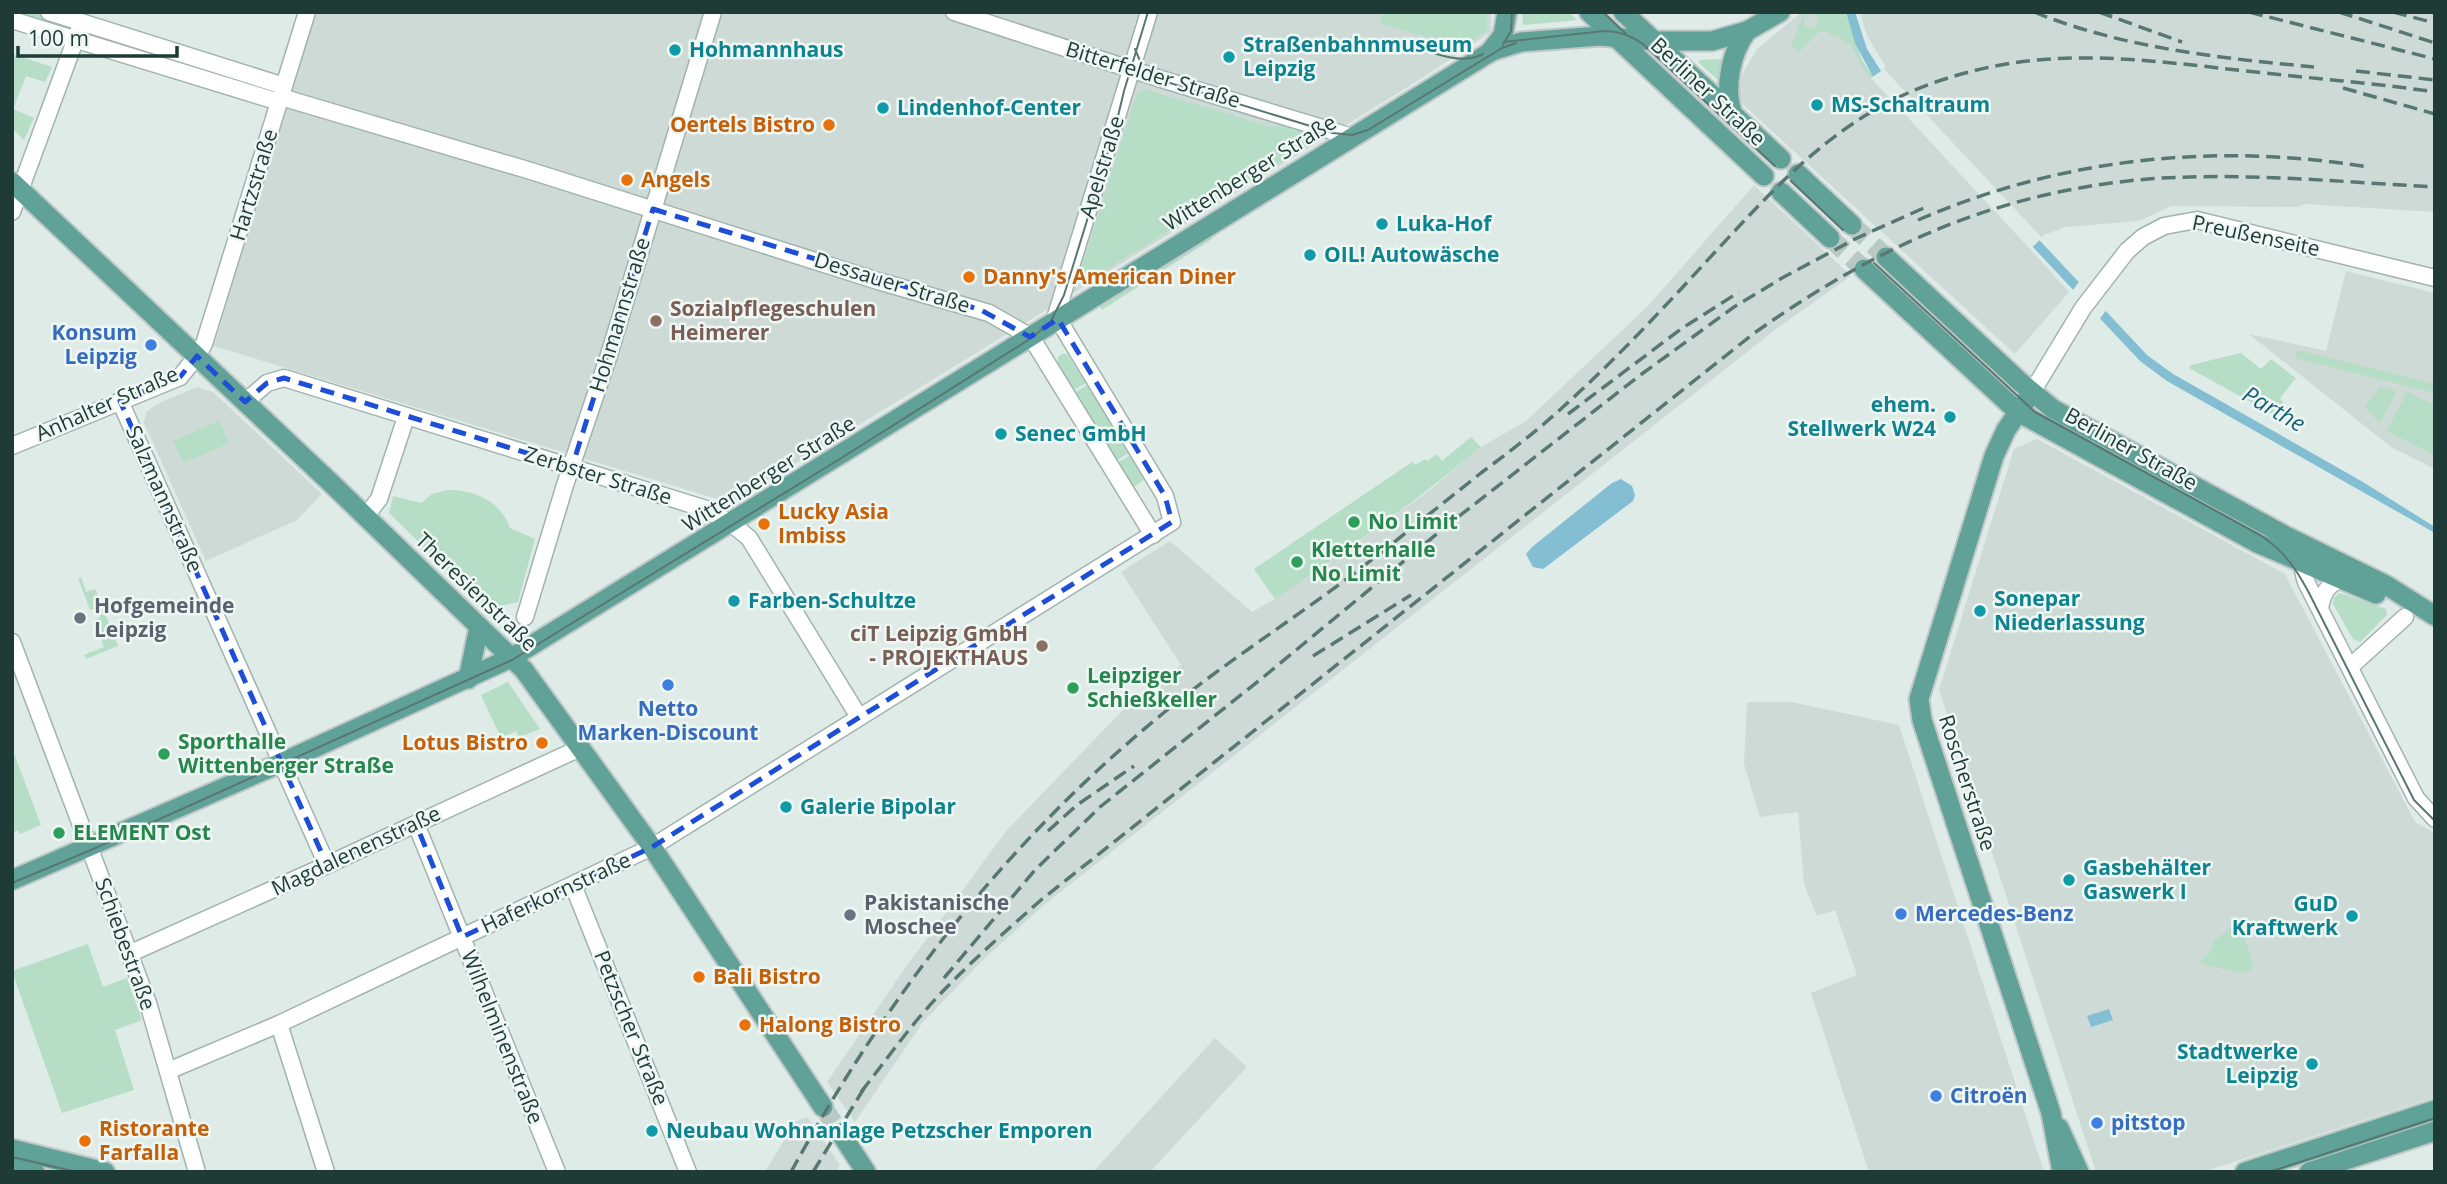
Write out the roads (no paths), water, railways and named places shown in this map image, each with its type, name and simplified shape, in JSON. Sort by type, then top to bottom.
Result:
[{"type":"main road","points":[[1488,54],[1503,35],[1507,12]]},
{"type":"main road","name":"Berliner Straße","points":[[1589,12],[1625,38],[1764,176]]},
{"type":"main road","name":"Berliner Straße","points":[[1623,12],[1781,159]]},
{"type":"main road","name":"Wittenberger Straße","points":[[12,880],[281,763],[511,658],[1488,54],[1516,43],[1597,36],[1654,41],[1712,41],[1747,31],[1780,12]]},
{"type":"main road","points":[[1732,112],[1729,96],[1732,67],[1738,45],[1747,31]]},
{"type":"main road","points":[[1798,174],[1852,225]]},
{"type":"main road","name":"Theresienstraße","points":[[16,186],[524,670],[652,847],[823,1107]]},
{"type":"main road","points":[[1781,192],[1830,238]]},
{"type":"main road","name":"Berliner Straße","points":[[1886,257],[2053,409],[2284,535],[2386,585],[2411,611]]},
{"type":"main road","name":"Berliner Straße","points":[[1864,269],[2018,412],[2221,524],[2411,611],[2435,616]]},
{"type":"main road","name":"Roscherstraße","points":[[2032,392],[1994,456],[1919,699],[1922,720],[2051,1113],[2079,1172]]},
{"type":"main road","points":[[468,679],[479,627]]},
{"type":"main road","points":[[2245,1172],[2435,1110]]},
{"type":"main road","name":"Roscherstraße","points":[[2051,1113],[2062,1172]]},
{"type":"main road","points":[[2309,1172],[2435,1131]]},
{"type":"main road","points":[[841,1134],[866,1172]]},
{"type":"main road","points":[[12,1149],[105,1172]]},
{"type":"main road","points":[[12,1166],[36,1172]]},
{"type":"street","name":"Dessauer Straße","points":[[49,12],[282,95]]},
{"type":"street","name":"Hartzstraße","points":[[197,356],[204,344],[307,12]]},
{"type":"street","name":"Hohmannstraße","points":[[525,617],[713,12]]},
{"type":"street","name":"Bitterfelder Straße","points":[[954,12],[1352,137]]},
{"type":"street","name":"Apelstraße","points":[[1056,321],[1149,12]]},
{"type":"street","name":"Dessauer Straße","points":[[12,19],[282,95],[878,281],[981,310],[1031,337],[1153,535]]},
{"type":"street","points":[[12,212],[16,186],[82,23]]},
{"type":"street","name":"Preußenseite","points":[[2032,392],[2082,308],[2127,251],[2143,237],[2164,226],[2197,220],[2435,278]]},
{"type":"street","points":[[1056,321],[1165,496],[1172,522],[1153,535]]},
{"type":"street","name":"Anhalter Straße","points":[[12,446],[180,377],[197,356]]},
{"type":"street","name":"Zerbster Straße","points":[[245,402],[267,383],[276,379],[293,380],[706,509],[731,523],[749,538],[859,717]]},
{"type":"street","name":"Salzmannstraße","points":[[120,401],[327,865]]},
{"type":"street","points":[[365,517],[380,499],[405,417]]},
{"type":"street","name":"Haferkornstraße","points":[[168,1071],[279,1024],[652,847],[1153,535]]},
{"type":"street","points":[[2284,535],[2304,564],[2303,575],[2416,798],[2435,818]]},
{"type":"street","points":[[2304,564],[2325,556]]},
{"type":"street","points":[[2319,608],[2326,590],[2340,579]]},
{"type":"street","points":[[2350,667],[2411,611]]},
{"type":"street","name":"Schiebestraße","points":[[12,642],[131,953],[197,1172]]},
{"type":"street","name":"Magdalenenstraße","points":[[131,953],[580,748]]},
{"type":"street","name":"Wilhelminenstraße","points":[[416,824],[557,1172]]},
{"type":"street","name":"Petzscher Straße","points":[[573,885],[688,1172]]},
{"type":"street","points":[[279,1024],[326,1172]]},
{"type":"water","points":[[1846,12],[1855,12],[1867,49],[1881,71],[2147,355],[2173,374],[2363,482],[2435,527],[2435,533],[2167,381],[2140,361],[1873,77],[1855,43]]},
{"type":"water","points":[[1621,479],[1632,486],[1635,495],[1633,501],[1543,569],[1533,567],[1526,554],[1532,547],[1612,483]]},
{"type":"water","points":[[2109,1009],[2113,1020],[2091,1027],[2087,1016]]},
{"type":"tunnel","points":[[1852,225],[1886,257]]},
{"type":"tunnel","points":[[1830,238],[1864,269]]},
{"type":"tunnel","points":[[823,1107],[841,1134]]},
{"type":"tram line","points":[[12,883],[512,660],[1033,337],[1051,321],[1064,295],[1148,12]]},
{"type":"tram line","points":[[1503,45],[1511,31],[1512,12]]},
{"type":"tram line","points":[[1603,12],[1626,34]]},
{"type":"tram line","points":[[1504,42],[1604,31],[1629,36],[1643,44],[1775,166]]},
{"type":"tram line","points":[[1403,42],[1453,58],[1474,58],[1483,54]]},
{"type":"tram line","points":[[1135,49],[1143,68],[1157,79],[1333,133],[1352,135],[1368,130],[1502,48],[1516,43]]},
{"type":"tram line","points":[[1791,181],[1843,230]]},
{"type":"tram line","points":[[1874,263],[2035,412],[2260,535],[2282,553],[2308,591],[2414,800],[2435,821]]},
{"type":"tram line","points":[[2269,1172],[2435,1118]]},
{"type":"tram line","points":[[12,1157],[77,1172]]},
{"type":"railway","points":[[2034,12],[2102,35],[2172,50],[2314,67]]},
{"type":"railway","points":[[2099,12],[2182,42]]},
{"type":"railway","points":[[2249,12],[2435,59]]},
{"type":"railway","points":[[2339,12],[2435,43]]},
{"type":"railway","points":[[2393,12],[2435,23]]},
{"type":"railway","points":[[791,1172],[828,1107],[909,984],[1001,869],[1051,815],[1161,715],[1376,557],[1543,424],[1635,337],[1781,183],[1835,136],[1865,116],[1933,83],[2015,63],[2055,59],[2094,58],[2173,63],[2435,92]]},
{"type":"railway","points":[[2356,71],[2435,80]]},
{"type":"railway","points":[[2343,88],[2435,114]]},
{"type":"railway","points":[[1918,220],[2027,182],[2083,169],[2139,161],[2196,156],[2253,156],[2368,167]]},
{"type":"railway","points":[[861,1092],[917,1020],[946,988],[1041,900],[1753,334],[1846,274],[1940,228],[2040,196],[2092,186],[2148,179],[2219,177],[2292,178],[2435,187]]},
{"type":"railway","points":[[944,978],[1035,870],[1100,807],[1444,528],[1639,376],[1734,307],[1857,238],[1926,207]]},
{"type":"railway","points":[[1568,414],[1681,329],[1739,292]]},
{"type":"railway","points":[[1313,656],[1411,595]]},
{"type":"railway","points":[[1048,831],[1077,805],[1134,766]]},
{"type":"railway","points":[[813,1172],[866,1085]]},
{"type":"place","name":"Hohmannhaus","points":[[675,50]]},
{"type":"place","name":"Straßenbahnmuseum Leipzig","points":[[1229,57]]},
{"type":"place","name":"MS-Schaltraum","points":[[1817,105]]},
{"type":"place","name":"Lindenhof-Center","points":[[883,108]]},
{"type":"place","name":"Oertels Bistro","points":[[829,125]]},
{"type":"place","name":"Angels","points":[[627,180]]},
{"type":"place","name":"Luka-Hof","points":[[1382,224]]},
{"type":"place","name":"OIL! Autowäsche","points":[[1310,255]]},
{"type":"place","name":"Danny's American Diner","points":[[969,277]]},
{"type":"place","name":"Sozialpflegeschulen Heimerer","points":[[656,321]]},
{"type":"place","name":"Konsum Leipzig","points":[[151,345]]},
{"type":"place","name":"ehem. Stellwerk W24","points":[[1950,417]]},
{"type":"place","name":"Senec GmbH","points":[[1001,434]]},
{"type":"place","name":"No Limit","points":[[1354,522]]},
{"type":"place","name":"Lucky Asia Imbiss","points":[[764,524]]},
{"type":"place","name":"Kletterhalle No Limit","points":[[1297,562]]},
{"type":"place","name":"Farben-Schultze","points":[[734,601]]},
{"type":"place","name":"Sonepar Niederlassung","points":[[1980,611]]},
{"type":"place","name":"Hofgemeinde Leipzig","points":[[80,618]]},
{"type":"place","name":"ciT Leipzig GmbH - PROJEKTHAUS","points":[[1042,646]]},
{"type":"place","name":"Netto Marken-Discount","points":[[668,685]]},
{"type":"place","name":"Leipziger Schießkeller","points":[[1073,688]]},
{"type":"place","name":"Lotus Bistro","points":[[542,743]]},
{"type":"place","name":"Sporthalle Wittenberger Straße","points":[[164,754]]},
{"type":"place","name":"Galerie Bipolar","points":[[786,807]]},
{"type":"place","name":"ELEMENT Ost","points":[[59,833]]},
{"type":"place","name":"Gasbehälter Gaswerk I","points":[[2069,880]]},
{"type":"place","name":"Mercedes-Benz","points":[[1901,914]]},
{"type":"place","name":"Pakistanische Moschee","points":[[850,915]]},
{"type":"place","name":"GuD Kraftwerk","points":[[2352,916]]},
{"type":"place","name":"Bali Bistro","points":[[699,977]]},
{"type":"place","name":"Halong Bistro","points":[[745,1025]]},
{"type":"place","name":"Stadtwerke Leipzig","points":[[2312,1064]]},
{"type":"place","name":"Citroën","points":[[1936,1096]]},
{"type":"place","name":"pitstop","points":[[2097,1123]]},
{"type":"place","name":"Neubau Wohnanlage Petzscher Emporen","points":[[652,1131]]},
{"type":"place","name":"Ristorante Farfalla","points":[[85,1141]]},
{"type":"water label","name":"Parthe","points":[[2274,409]]}]
